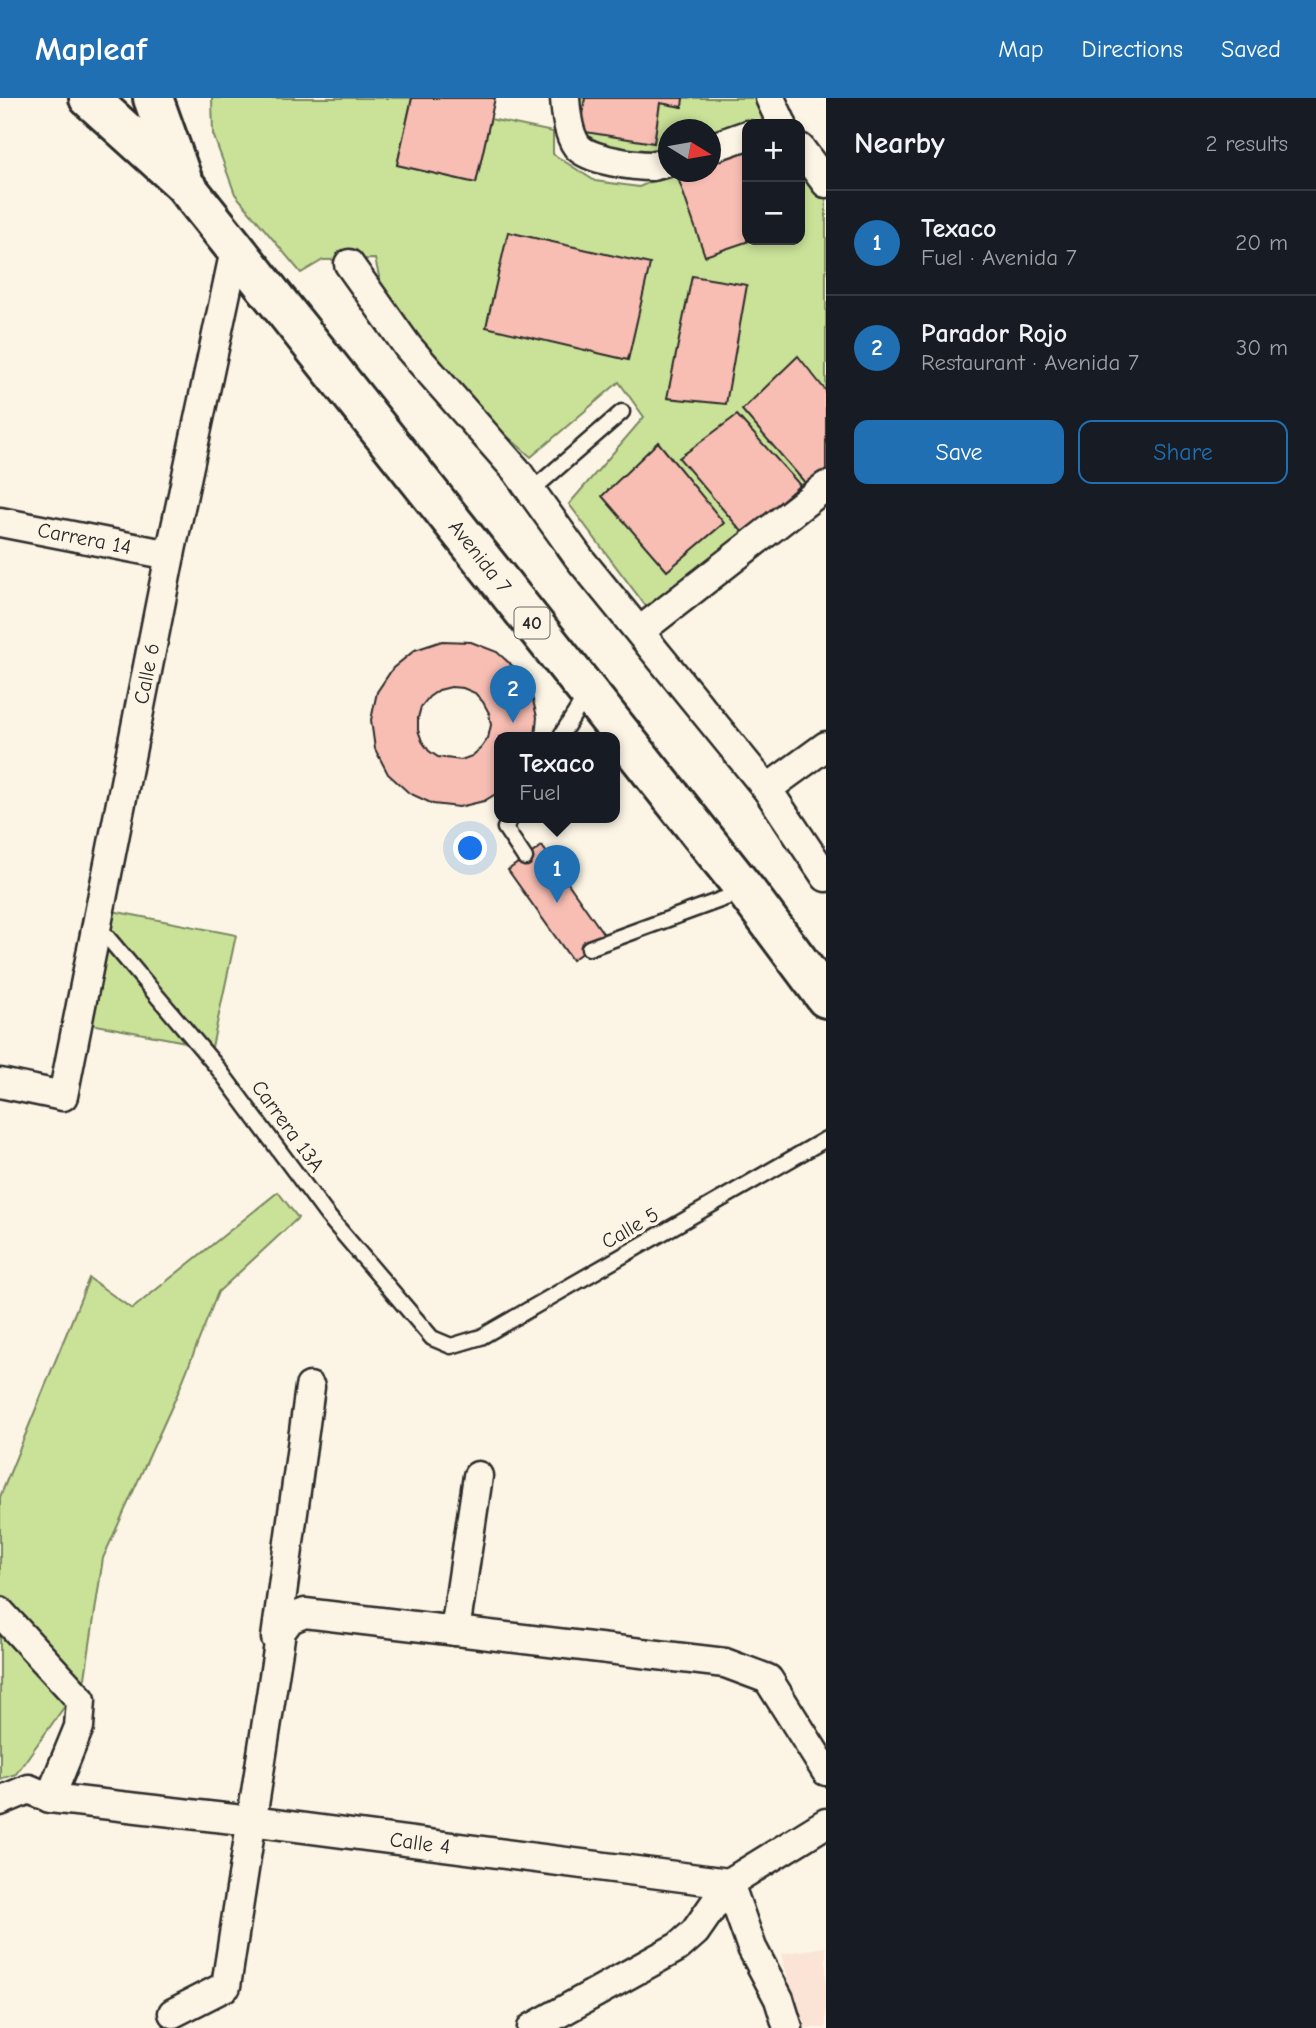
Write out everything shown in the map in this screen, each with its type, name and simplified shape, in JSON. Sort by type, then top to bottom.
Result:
[{"type":"main road","points":[[89,98],[184,184]]},
{"type":"main road","points":[[153,98],[184,184]]},
{"type":"main road","name":"Avenida 7","points":[[184,184],[620,732]]},
{"type":"main road","name":"Avenida 7","points":[[620,732],[746,891],[826,998]]},
{"type":"street","points":[[565,98],[573,140],[579,149],[607,160],[658,165]]},
{"type":"street","points":[[721,144],[742,137]]},
{"type":"street","points":[[805,154],[824,175]]},
{"type":"street","name":"Calle 6","points":[[0,1083],[63,1096],[170,555],[235,250]]},
{"type":"street","points":[[349,264],[408,347],[516,470],[579,558],[767,789],[826,877]]},
{"type":"street","points":[[640,631],[826,486]]},
{"type":"street","name":"Carrera 14","points":[[0,522],[170,555]]},
{"type":"street","points":[[767,789],[826,747]]},
{"type":"street","points":[[251,1821],[310,1387]]},
{"type":"street","points":[[455,1631],[478,1476]]},
{"type":"street","points":[[0,1612],[81,1700],[79,1727],[50,1798]]},
{"type":"street","points":[[173,2013],[226,1986],[281,1631],[290,1619],[305,1613],[725,1663],[768,1679],[826,1771]]},
{"type":"street","name":"Calle 4","points":[[0,1801],[29,1789],[50,1798],[251,1821],[729,1883]]},
{"type":"street","points":[[532,2028],[678,1947],[695,1932],[729,1883],[826,1823]]},
{"type":"street","points":[[729,1883],[751,1948],[779,1999],[788,2028]]},
{"type":"lane","points":[[531,491],[622,412]]},
{"type":"lane","points":[[563,732],[588,692]]},
{"type":"lane","points":[[508,823],[505,828],[525,858]]},
{"type":"lane","points":[[589,948],[746,891]]},
{"type":"lane","name":"Carrera 13A","points":[[96,923],[217,1067],[327,1215],[432,1338],[451,1346]]},
{"type":"lane","name":"Calle 5","points":[[451,1346],[481,1337],[826,1139]]},
{"type":"shaded area","points":[[826,1947],[826,2028],[802,2028],[781,1954]]},
{"type":"green space","points":[[212,98],[412,98],[397,165],[476,183],[490,119],[553,132],[553,154],[595,181],[639,187],[658,179],[658,182],[721,182],[721,164],[742,149],[742,245],[805,245],[805,167],[826,195],[826,471],[648,609],[569,504],[644,417],[619,382],[531,457],[466,400],[384,297],[375,259],[323,260],[301,273],[235,194],[213,134]]},
{"type":"green space","points":[[570,98],[762,98],[771,117],[742,119],[742,128],[721,136],[721,119],[658,119],[658,157],[654,158],[589,146]]},
{"type":"green space","points":[[107,910],[236,935],[212,1047],[86,1023]]},
{"type":"green space","points":[[278,1192],[298,1218],[218,1292],[177,1395],[103,1558],[85,1678],[16,1774],[0,1779],[0,1497],[89,1278],[132,1309]]},
{"type":"building","points":[[412,98],[495,98],[476,183],[397,165]]},
{"type":"building","points":[[585,98],[683,98],[682,107],[660,103],[654,143],[579,131]]},
{"type":"building","points":[[742,148],[742,243],[705,256],[679,182],[721,182],[721,154]]},
{"type":"building","points":[[508,232],[650,264],[628,360],[486,327]]},
{"type":"building","points":[[692,276],[747,285],[726,404],[667,398]]},
{"type":"building","points":[[798,356],[826,391],[826,469],[807,485],[742,410]]},
{"type":"building","points":[[737,415],[800,485],[744,534],[679,458]]},
{"type":"building","points":[[658,442],[724,523],[667,571],[602,496]]},
{"type":"building","points":[[442,641],[471,642],[497,652],[517,670],[531,692],[537,717],[536,732],[494,732],[494,795],[484,801],[459,807],[433,804],[409,793],[388,774],[375,749],[371,720],[377,692],[393,668],[415,650]],"holes":[[[451,687],[475,693],[489,713],[491,725],[488,738],[481,748],[472,756],[461,760],[438,757],[429,751],[418,730],[421,707],[439,690]]]},
{"type":"building","points":[[542,846],[605,936],[572,960],[508,870]]},
{"type":"place","name":"Parador Rojo","points":[[513,723]]},
{"type":"place","name":"Texaco","points":[[557,903]]}]
